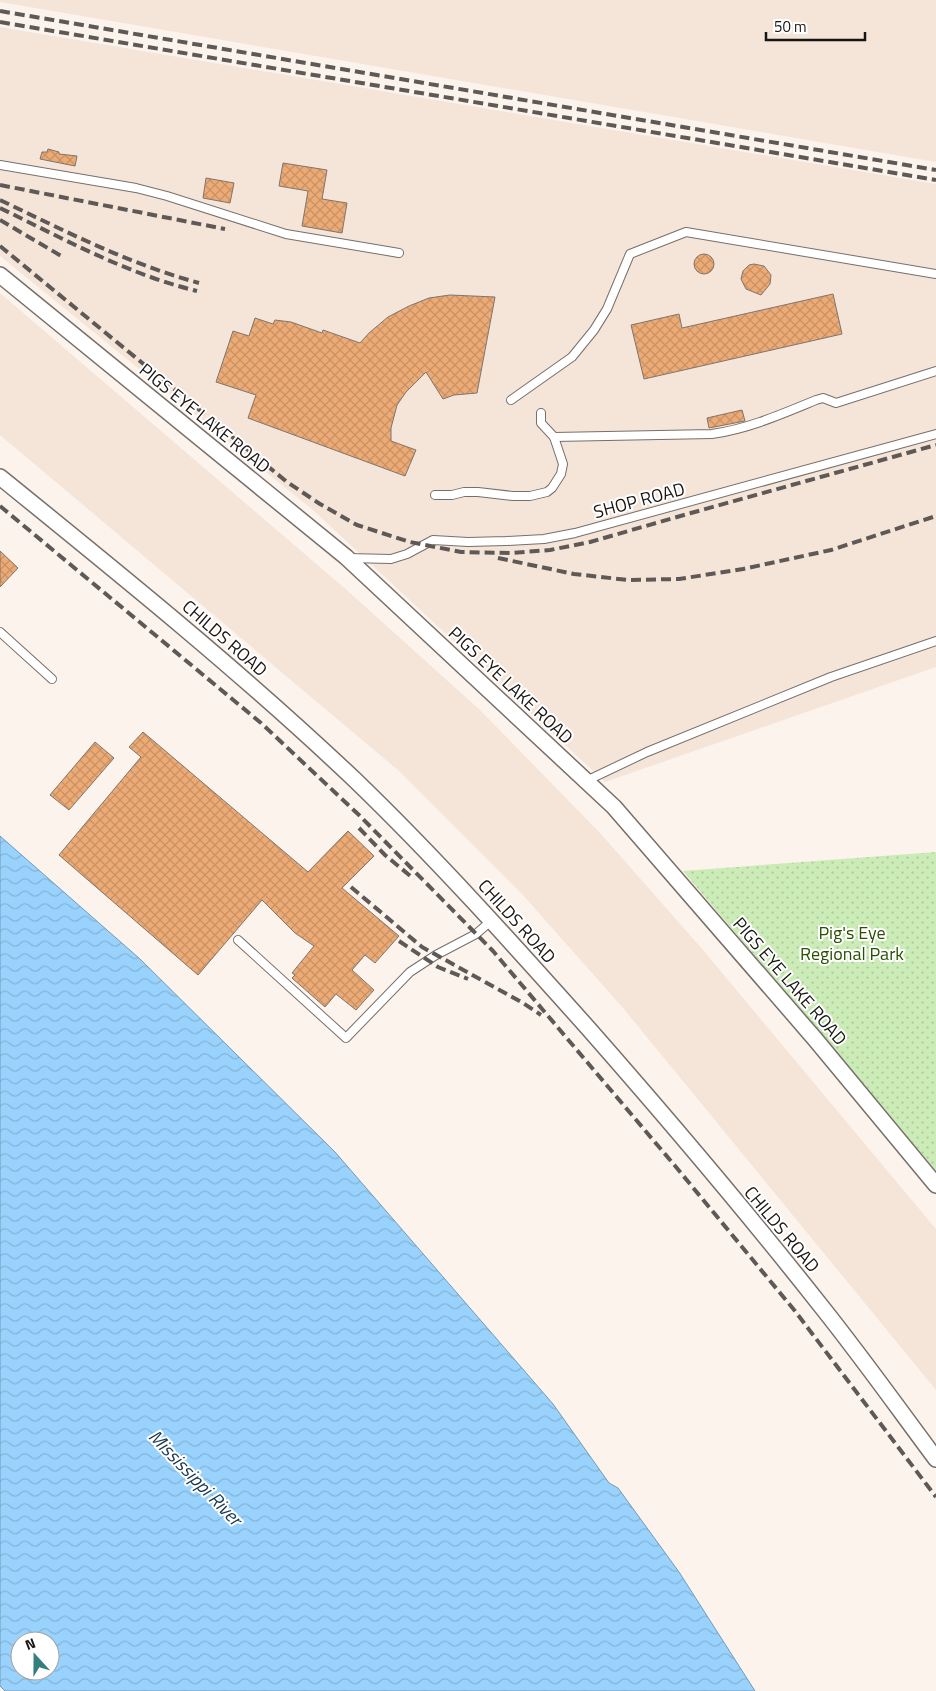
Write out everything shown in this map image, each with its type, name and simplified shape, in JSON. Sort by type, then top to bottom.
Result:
[{"type":"street","name":"PIGS EYE LAKE ROAD","points":[[0,275],[346,558],[614,807],[782,1001],[936,1185]]},
{"type":"street","name":"CHILDS ROAD","points":[[0,477],[173,618],[279,709],[356,781],[492,920],[662,1113],[805,1285],[936,1459]]},
{"type":"lane","points":[[0,164],[136,188],[286,234],[399,253]]},
{"type":"lane","points":[[511,400],[572,357],[594,330],[607,309],[630,254],[686,232],[936,274]]},
{"type":"lane","points":[[554,438],[725,433],[756,424],[816,400],[823,398],[836,403],[936,371]]},
{"type":"lane","points":[[435,495],[478,492],[530,496],[547,492],[552,488],[560,474],[563,464],[554,438],[541,423],[541,413]]},
{"type":"lane","name":"SHOP ROAD","points":[[346,558],[391,559],[407,554],[433,540],[468,542],[506,541],[544,539],[575,533],[936,434]]},
{"type":"lane","points":[[0,632],[52,679]]},
{"type":"lane","points":[[586,781],[647,752],[831,676],[936,641]]},
{"type":"lane","points":[[238,940],[346,1038],[410,972],[436,955],[476,934],[492,920]]},
{"type":"shaded area","points":[[0,0],[936,0],[936,162],[0,2]]},
{"type":"shaded area","points":[[0,27],[936,184],[936,667],[605,782],[314,511],[0,256]]},
{"type":"shaded area","points":[[0,293],[349,592],[480,710],[601,834],[703,950],[936,1229],[936,1390],[623,1008],[522,894],[399,771],[0,435]]},
{"type":"green space","name":"Pig's Eye Regional Park","points":[[936,852],[936,1171],[683,871]]},
{"type":"water","name":"Mississippi River","points":[[0,836],[140,959],[335,1152],[553,1404],[609,1483],[618,1488],[679,1572],[755,1691],[5,1691],[0,1686]]},
{"type":"building","points":[[48,149],[59,152],[59,154],[77,156],[75,166],[40,159],[42,152],[47,152]]},
{"type":"building","points":[[283,163],[327,170],[322,199],[347,203],[342,233],[302,226],[308,191],[279,186]]},
{"type":"building","points":[[206,178],[234,183],[230,203],[203,198]]},
{"type":"building","points":[[704,254],[711,257],[714,264],[711,271],[704,274],[697,271],[694,264],[697,257]]},
{"type":"building","points":[[749,265],[764,266],[771,275],[770,284],[761,295],[746,289],[741,279],[743,271]]},
{"type":"building","points":[[833,294],[842,334],[644,379],[631,325],[679,314],[682,328]]},
{"type":"building","points":[[450,295],[495,297],[477,393],[454,395],[443,399],[426,372],[406,392],[397,405],[391,428],[391,441],[416,450],[405,476],[248,418],[256,395],[216,382],[233,331],[249,336],[255,318],[273,324],[275,320],[291,322],[322,333],[323,330],[360,343],[388,317],[429,298]]},
{"type":"building","points":[[742,410],[745,421],[709,428],[707,418]]},
{"type":"building","points":[[0,551],[18,568],[0,587]]},
{"type":"building","points":[[143,732],[308,872],[348,831],[374,856],[342,888],[399,936],[375,963],[365,955],[352,970],[374,990],[356,1010],[336,994],[325,1007],[292,978],[295,975],[292,973],[314,946],[295,933],[262,900],[198,975],[59,855],[141,757],[129,747]]},
{"type":"building","points":[[95,742],[114,758],[69,810],[50,795]]},
{"type":"railway","points":[[0,11],[936,170]]},
{"type":"railway","points":[[0,22],[936,180]]},
{"type":"railway","points":[[0,185],[225,229]]},
{"type":"railway","points":[[0,200],[122,257],[199,283]]},
{"type":"railway","points":[[0,208],[121,265],[171,284],[197,291]]},
{"type":"railway","points":[[0,220],[63,257]]},
{"type":"railway","points":[[0,246],[287,482],[357,525],[410,542],[461,552],[510,553],[550,550],[590,542],[936,445]]},
{"type":"railway","points":[[0,506],[261,723],[359,815],[493,951],[795,1311],[936,1497]]},
{"type":"railway","points":[[498,558],[574,574],[628,580],[679,579],[743,569],[831,550],[936,516]]},
{"type":"railway","points":[[359,828],[385,855],[414,879]]},
{"type":"railway","points":[[351,887],[422,947],[541,1015]]},
{"type":"railway","points":[[399,941],[438,967],[468,979]]}]
